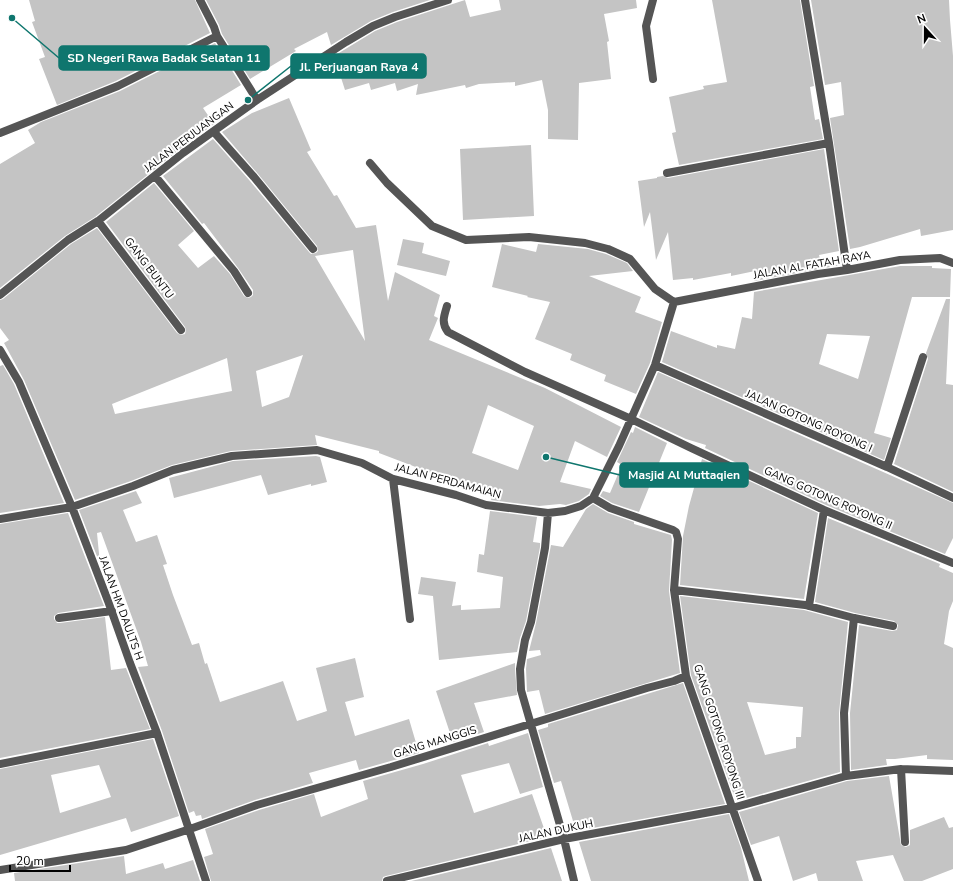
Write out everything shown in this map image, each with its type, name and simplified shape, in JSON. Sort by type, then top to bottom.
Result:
[{"type":"street","points":[[200,0],[217,36],[257,100]]},
{"type":"street","name":"JALAN PERJUANGAN","points":[[0,295],[68,240],[98,221],[155,176],[257,100],[373,26],[395,17],[448,0]]},
{"type":"street","points":[[653,0],[646,26],[653,79]]},
{"type":"street","points":[[805,0],[829,143],[847,270]]},
{"type":"street","points":[[0,133],[118,86],[217,36]]},
{"type":"street","points":[[214,132],[263,188],[313,249]]},
{"type":"street","points":[[667,173],[829,143]]},
{"type":"street","points":[[370,163],[387,183],[432,226],[466,240],[529,237],[585,243],[608,249],[630,259],[655,289],[674,302],[655,365],[593,498]]},
{"type":"street","points":[[155,176],[234,271],[248,293]]},
{"type":"street","name":"GANG BUNTU","points":[[98,221],[182,330]]},
{"type":"street","name":"JALAN AL FATAH RAYA","points":[[674,302],[811,275],[900,260],[940,258],[953,263]]},
{"type":"street","name":"GANG GOTONG ROYONG II","points":[[447,306],[443,319],[445,328],[448,332],[525,372],[631,418],[691,448],[824,510],[953,563]]},
{"type":"street","name":"JALAN HM DAULTS H","points":[[0,350],[19,382],[72,508],[112,611],[130,664],[157,734],[190,829],[206,881]]},
{"type":"street","points":[[886,467],[923,357]]},
{"type":"street","name":"JALAN GOTONG ROYONG I","points":[[655,365],[953,498]]},
{"type":"street","name":"JALAN PERDAMAIAN","points":[[0,519],[72,508],[173,470],[232,456],[318,450],[362,463],[393,479],[456,495],[486,505],[548,513],[565,511],[582,506],[593,498]]},
{"type":"street","points":[[393,479],[410,619]]},
{"type":"street","name":"GANG GOTONG ROYONG III","points":[[593,498],[610,508],[676,532],[678,538],[674,590],[686,676],[758,881]]},
{"type":"street","points":[[809,606],[824,510]]},
{"type":"street","points":[[548,513],[545,548],[520,669],[521,690],[564,839],[574,881]]},
{"type":"street","points":[[674,590],[809,606],[892,626]]},
{"type":"street","points":[[59,618],[112,611]]},
{"type":"street","points":[[846,776],[844,713],[854,618]]},
{"type":"street","name":"GANG MANGGIS","points":[[0,870],[126,850],[257,805],[391,767],[674,681],[686,676]]},
{"type":"street","points":[[0,764],[157,734]]},
{"type":"street","points":[[901,769],[905,842]]},
{"type":"street","name":"JALAN DUKUH","points":[[387,881],[564,839],[732,808],[846,776],[901,769],[953,771]]},
{"type":"building","points":[[29,0],[195,0],[210,33],[116,81],[57,105],[39,59],[45,57],[32,22],[35,21]]},
{"type":"building","points":[[206,0],[430,0],[371,21],[331,45],[327,32],[294,49],[296,51],[250,79],[222,34]]},
{"type":"building","points":[[465,0],[470,17],[501,10],[499,0],[636,0],[637,8],[604,14],[609,41],[607,42],[611,79],[579,83],[578,140],[548,139],[548,110],[542,80],[515,86],[515,82],[479,84],[466,88],[465,85],[416,95],[418,84],[397,91],[395,83],[371,90],[369,83],[345,90],[334,56],[375,31],[397,22]]},
{"type":"building","points":[[712,0],[800,0],[814,86],[810,87],[815,120],[819,119],[823,139],[679,165],[672,133],[676,132],[669,97],[704,89],[703,86],[727,82]]},
{"type":"building","points":[[811,0],[949,0],[953,56],[953,230],[921,236],[920,229],[850,249],[830,118],[844,115],[841,82],[825,85]]},
{"type":"building","points":[[215,43],[241,85],[203,108],[214,124],[180,149],[95,217],[65,236],[0,288],[0,164],[35,143],[28,130],[41,122],[120,91]]},
{"type":"building","points":[[289,98],[311,150],[307,152],[334,196],[337,195],[356,228],[376,225],[388,301],[395,272],[440,295],[434,316],[438,318],[429,340],[545,388],[621,427],[607,457],[575,441],[560,482],[591,489],[589,494],[579,501],[566,505],[560,504],[539,506],[491,500],[493,492],[463,480],[462,483],[434,474],[379,453],[379,451],[315,435],[317,445],[231,451],[172,465],[75,500],[24,380],[4,343],[9,340],[0,328],[0,300],[71,244],[97,228],[177,333],[181,335],[185,334],[185,327],[106,222],[154,183],[194,231],[178,245],[198,268],[214,256],[230,274],[244,296],[248,298],[251,297],[253,295],[253,290],[238,268],[204,223],[202,224],[163,176],[213,139],[309,252],[311,254],[316,253],[318,251],[317,246],[222,132],[252,113]],"holes":[[[353,250],[365,341],[315,256]],[[303,355],[289,397],[262,407],[256,371]],[[227,358],[232,391],[115,414],[112,404]],[[488,405],[534,426],[518,470],[472,453]]]},
{"type":"building","points":[[531,145],[534,216],[463,220],[460,149]]},
{"type":"building","points":[[824,149],[839,251],[819,255],[820,259],[804,264],[841,265],[754,281],[755,271],[731,276],[731,273],[693,280],[693,278],[673,280],[668,232],[656,260],[650,212],[644,227],[638,181],[663,176],[668,178]]},
{"type":"building","points":[[403,239],[424,243],[422,253],[450,261],[446,276],[397,265]]},
{"type":"building","points":[[502,244],[536,252],[538,244],[588,249],[606,254],[627,263],[633,271],[589,276],[641,297],[635,312],[662,322],[650,363],[636,394],[604,381],[606,375],[570,360],[572,354],[535,339],[550,302],[492,287]]},
{"type":"building","points":[[900,266],[932,266],[932,268],[951,269],[950,297],[912,297],[874,433],[891,438],[884,460],[662,362],[671,331],[717,348],[717,345],[735,349],[742,317],[752,319],[754,292]],"holes":[[[827,334],[870,336],[858,379],[819,364]]]},
{"type":"building","points":[[946,299],[950,299],[946,384],[953,385],[953,492],[894,464],[928,359],[926,353]]},
{"type":"building","points":[[3,365],[14,384],[64,503],[0,513],[0,366]]},
{"type":"building","points":[[658,372],[953,503],[953,538],[945,554],[826,505],[705,448],[706,445],[686,439],[639,417]]},
{"type":"building","points":[[635,427],[667,443],[639,512],[612,503],[600,496],[603,491],[610,493],[622,465],[617,462],[631,432],[633,433]]},
{"type":"building","points":[[320,457],[327,482],[311,486],[311,484],[268,495],[261,475],[174,498],[169,478],[233,461]]},
{"type":"building","points":[[702,459],[818,513],[804,599],[680,585],[683,536],[689,506]]},
{"type":"building","points":[[136,491],[142,503],[123,510],[136,542],[157,535],[167,564],[163,565],[173,595],[192,645],[199,643],[205,664],[207,663],[220,702],[283,681],[297,721],[327,711],[316,668],[355,658],[364,697],[345,702],[355,736],[409,719],[419,753],[359,770],[356,760],[309,773],[313,783],[255,800],[202,819],[201,815],[196,816],[194,811],[189,813],[162,731],[138,667],[148,666],[141,642],[101,532],[97,533],[100,564],[79,510]]},
{"type":"building","points":[[593,504],[608,513],[634,522],[634,524],[671,535],[669,591],[680,673],[545,714],[539,690],[527,692],[526,669],[527,659],[541,655],[540,650],[529,651],[551,545],[563,547],[586,509]]},
{"type":"building","points":[[490,511],[537,517],[533,542],[540,543],[540,547],[526,621],[517,652],[439,660],[433,596],[418,594],[421,577],[456,582],[452,606],[461,605],[461,610],[500,608],[503,577],[477,572],[479,554],[484,555]]},
{"type":"building","points":[[68,513],[104,606],[58,613],[54,616],[54,619],[57,623],[60,623],[105,617],[111,670],[126,668],[150,729],[0,758],[0,524]]},
{"type":"building","points":[[828,518],[940,564],[939,567],[953,573],[953,601],[949,611],[944,644],[953,648],[953,760],[927,759],[927,755],[886,759],[887,765],[851,770],[850,713],[859,625],[892,631],[897,630],[898,625],[894,621],[855,613],[815,602]]},
{"type":"building","points":[[680,596],[804,610],[848,622],[839,713],[840,772],[736,801],[691,675]],"holes":[[[747,702],[803,707],[801,737],[796,737],[796,748],[765,755]]]},
{"type":"building","points":[[515,663],[517,695],[474,703],[484,732],[453,742],[436,691]]},
{"type":"building","points":[[683,683],[725,804],[576,831],[561,781],[554,783],[538,730],[548,727],[548,724]]},
{"type":"building","points":[[528,733],[543,787],[520,794],[509,763],[461,775],[474,813],[532,794],[547,837],[386,876],[383,877],[382,881],[211,881],[204,857],[213,854],[205,829],[259,810],[314,794],[321,817],[368,799],[363,781],[488,743],[489,746]]},
{"type":"building","points":[[153,739],[179,816],[131,832],[126,818],[0,855],[0,769]],"holes":[[[99,765],[111,797],[60,813],[51,775]]]},
{"type":"building","points":[[889,776],[901,845],[906,847],[910,845],[910,830],[944,817],[949,828],[953,827],[953,869],[922,881],[904,881],[893,855],[856,861],[863,881],[818,881],[816,873],[793,881],[779,836],[751,845],[739,812],[847,781]]},
{"type":"building","points":[[729,814],[741,848],[749,881],[591,881],[579,842]]},
{"type":"building","points":[[551,848],[562,881],[411,881]]},
{"type":"building","points":[[124,856],[126,874],[163,863],[165,869],[193,860],[200,881],[15,881],[14,873]]},
{"type":"place","name":"SD Negeri Rawa Badak Selatan 11","points":[[12,18]]},
{"type":"place","name":"Jl. Perjuangan Raya 4","points":[[248,100]]},
{"type":"place","name":"Masjid Al Muttaqien","points":[[546,457]]}]
